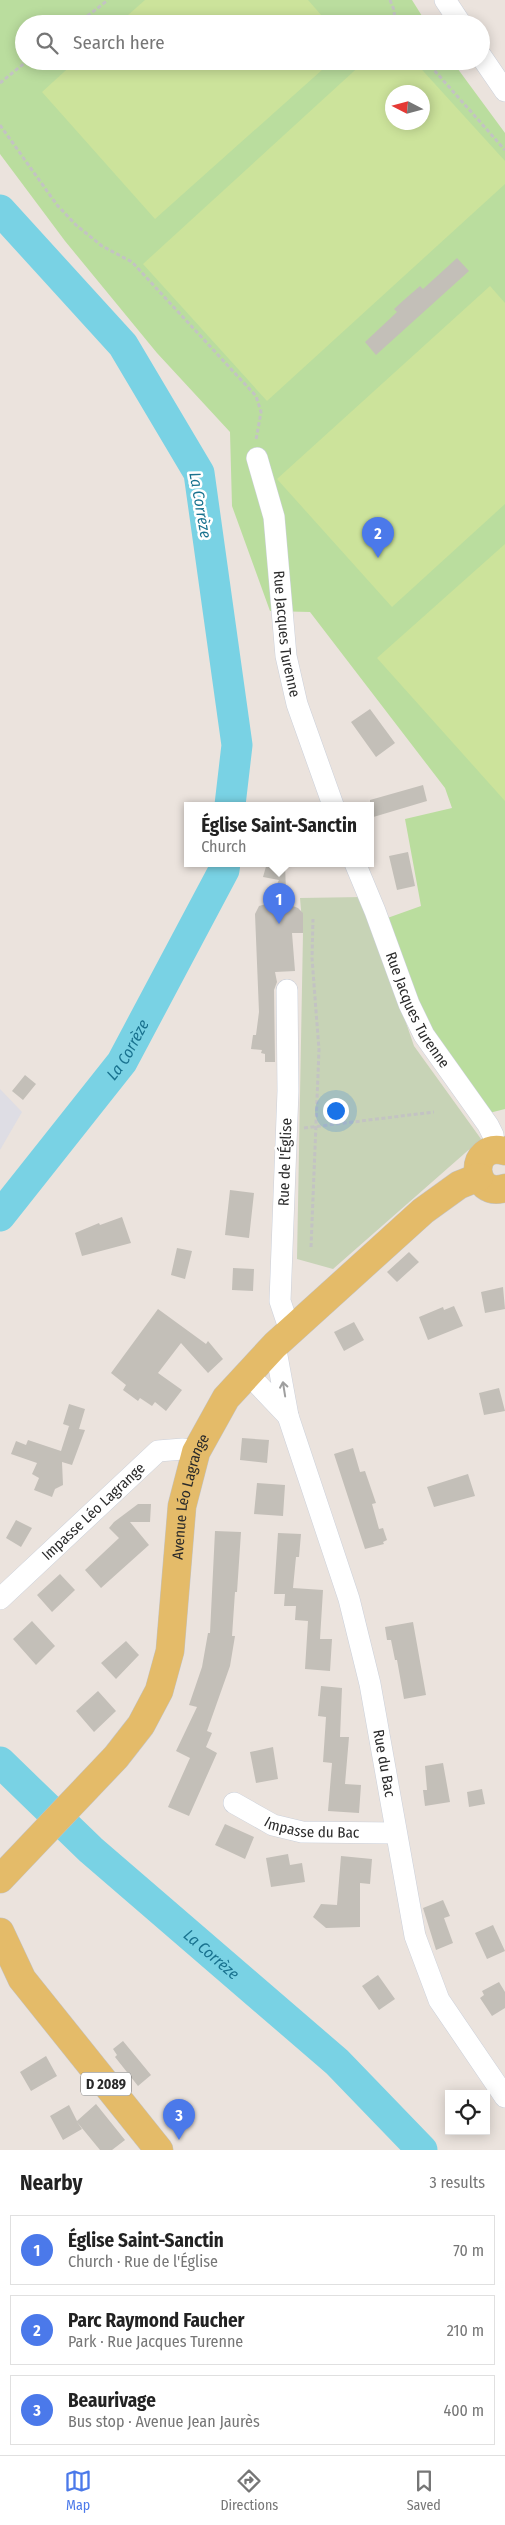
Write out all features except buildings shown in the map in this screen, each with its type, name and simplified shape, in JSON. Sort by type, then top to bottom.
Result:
[{"type":"main road","points":[[500,1150],[489,1151],[480,1160],[478,1165],[479,1177],[487,1187],[494,1190],[505,1188]]},
{"type":"main road","name":"Avenue Léo Lagrange","points":[[2,1877],[116,1757],[140,1725],[159,1690],[170,1651],[182,1506],[196,1452],[226,1398],[283,1338],[423,1211],[459,1185],[479,1177]]},
{"type":"main road","name":"D 2089","points":[[0,1932],[22,1979],[159,2150]]},
{"type":"street","points":[[446,0],[455,15]]},
{"type":"street","points":[[490,69],[505,91]]},
{"type":"street","name":"Rue Jacques Turenne","points":[[257,458],[274,517],[286,656],[297,704],[332,802]]},
{"type":"street","name":"Rue Jacques Turenne","points":[[357,867],[376,911],[409,1004],[424,1035],[488,1125],[500,1150]]},
{"type":"street","name":"Rue de l'Église","points":[[283,1338],[280,1302],[286,1128],[287,990]]},
{"type":"street","name":"Rue du Bac","points":[[283,1338],[288,1416],[348,1599],[370,1684],[395,1833],[415,1936],[440,2000],[505,2097]]},
{"type":"street","name":"Rue du Bac","points":[[248,1375],[288,1416]]},
{"type":"street","name":"Impasse Léo Lagrange","points":[[0,1599],[158,1451],[184,1449],[196,1452]]},
{"type":"street","name":"Impasse du Bac","points":[[234,1803],[273,1825],[302,1832],[395,1833]]},
{"type":"path","points":[[89,15],[108,0]]},
{"type":"path","points":[[390,0],[394,15]]},
{"type":"path","points":[[0,83],[17,70]]},
{"type":"path","points":[[434,70],[505,150]]},
{"type":"path","points":[[0,125],[29,168],[76,226],[102,246],[132,262],[256,396],[261,412],[256,441],[257,458]]},
{"type":"path","points":[[311,1247],[319,1050],[312,958],[313,919]]},
{"type":"path","points":[[286,1128],[316,1127],[434,1112]]},
{"type":"shaded area","points":[[0,1089],[22,1112],[0,1150]]},
{"type":"green space","points":[[0,0],[412,0],[421,15],[15,15],[15,70],[459,70],[505,133],[505,1109],[481,1115],[424,1035],[379,921],[421,906],[405,819],[452,808],[445,788],[310,612],[270,611],[232,506],[230,432],[157,353],[65,241],[0,154]]},
{"type":"green space","points":[[145,0],[308,0],[321,15],[128,15]]},
{"type":"green space","points":[[66,70],[322,70],[155,219],[42,92]]},
{"type":"green space","points":[[355,70],[422,70],[505,161],[505,184],[267,401],[143,264]]},
{"type":"green space","points":[[490,286],[505,303],[505,504],[392,607],[277,479]]},
{"type":"green space","points":[[505,544],[505,801],[377,658]]},
{"type":"green space","points":[[363,897],[414,1046],[481,1139],[333,1269],[297,1259],[303,933],[300,898]]},
{"type":"waterway","name":"La Corrèze","points":[[0,210],[123,345],[199,473],[237,745],[230,802]]},
{"type":"waterway","name":"La Corrèze","points":[[0,1216],[122,1062],[224,867]]},
{"type":"waterway","name":"La Corrèze","points":[[0,1762],[91,1850],[337,2062],[422,2150]]},
{"type":"place","name":"Parc Raymond Faucher","points":[[378,558]]},
{"type":"place","name":"Église Saint-Sanctin","points":[[279,924]]},
{"type":"place","name":"Beaurivage","points":[[179,2140]]}]
